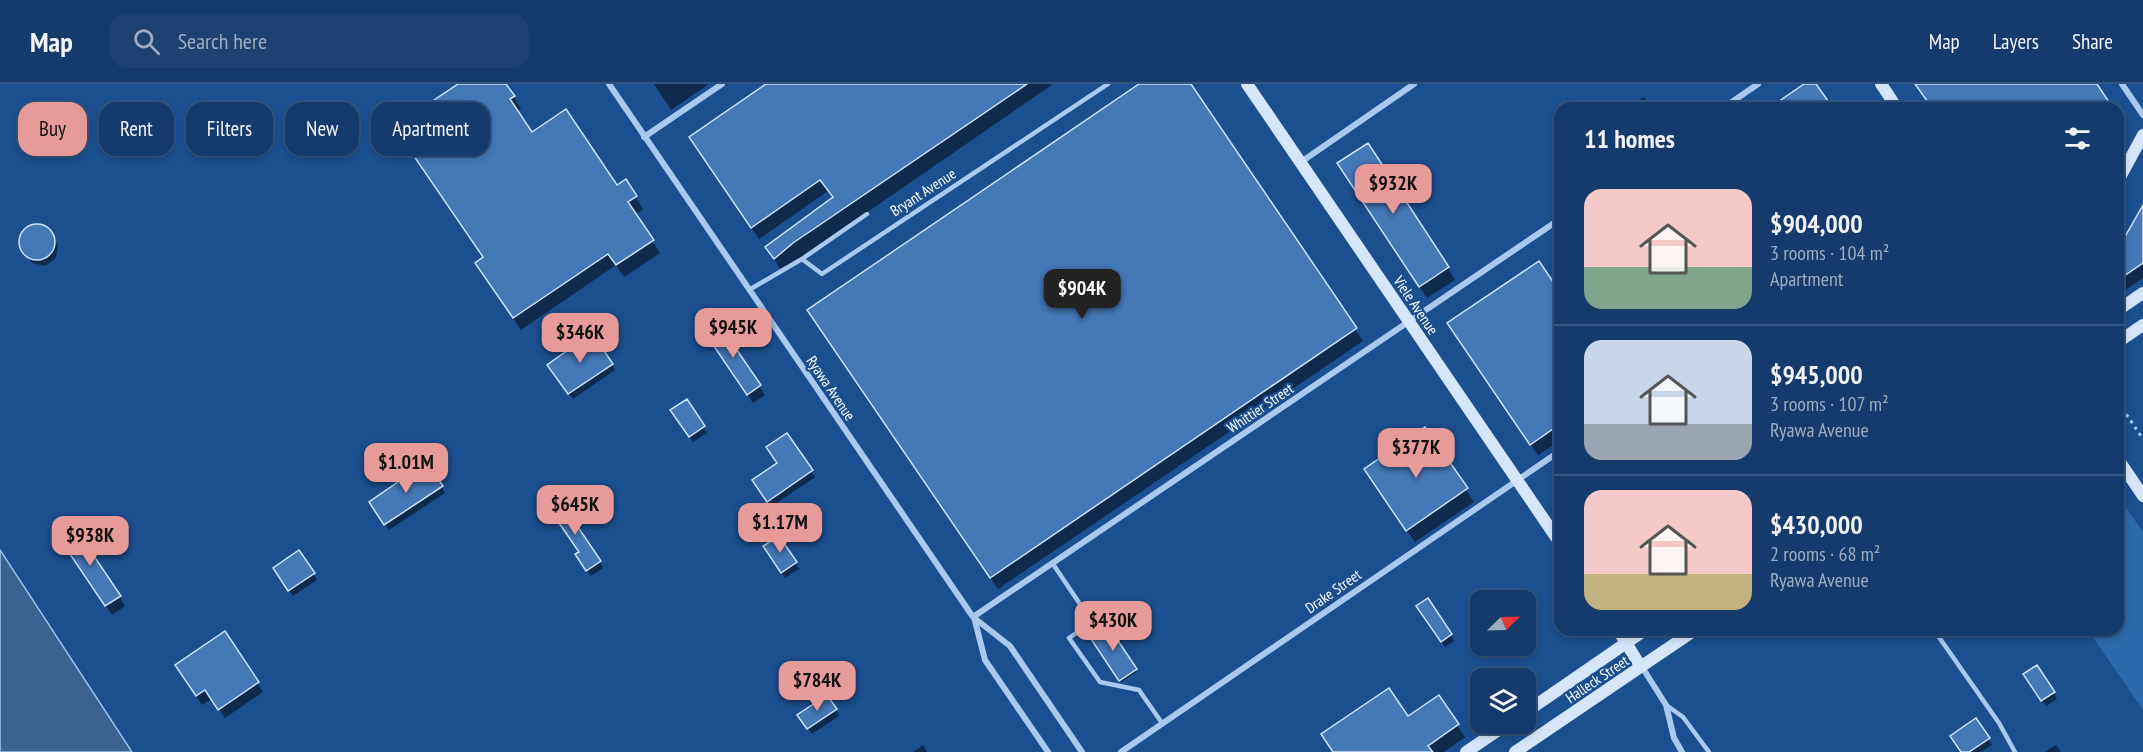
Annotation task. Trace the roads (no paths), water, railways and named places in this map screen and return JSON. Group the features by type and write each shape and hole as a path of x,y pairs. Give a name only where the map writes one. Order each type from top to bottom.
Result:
{"main road":[{"name":"Viele Avenue","path":"1247,84 1554,534"},
{"path":"1881,84 1893,102"},
{"path":"2124,169 2143,135"},
{"path":"2124,306 2143,292"},
{"path":"2124,338 2143,325"},
{"path":"2124,468 2143,496"},
{"path":"1622,636 1641,667"},
{"name":"Halleck Street","path":"1536,705 1636,636"},
{"name":"Halleck Street","path":"1515,752 1686,636"},
{"path":"1466,752 1493,734"}],"street":[{"name":"Ryawa Avenue","path":"609,84 973,617 1010,646 1082,752"},
{"path":"644,137 722,84"},
{"path":"1300,163 1414,84"},
{"path":"1732,102 1758,84"},
{"path":"2122,84 2143,115"},
{"name":"Whittier Street","path":"973,617 1554,223"},
{"name":"Drake Street","path":"1121,752 1554,455"},
{"name":"Ryawa Avenue","path":"973,617 985,660 1048,752"},
{"path":"1641,667 1666,705 1674,738 1682,752"}],"lane":[{"name":"Bryant Avenue","path":"802,259 822,274 1108,84"},
{"path":"749,290 802,259 867,214"},
{"path":"1053,564 1092,622 1069,638 1100,682 1139,690 1162,723"},
{"path":"1938,636 1999,723 2015,752"},
{"path":"1666,705 1683,717 1709,752"}]}
